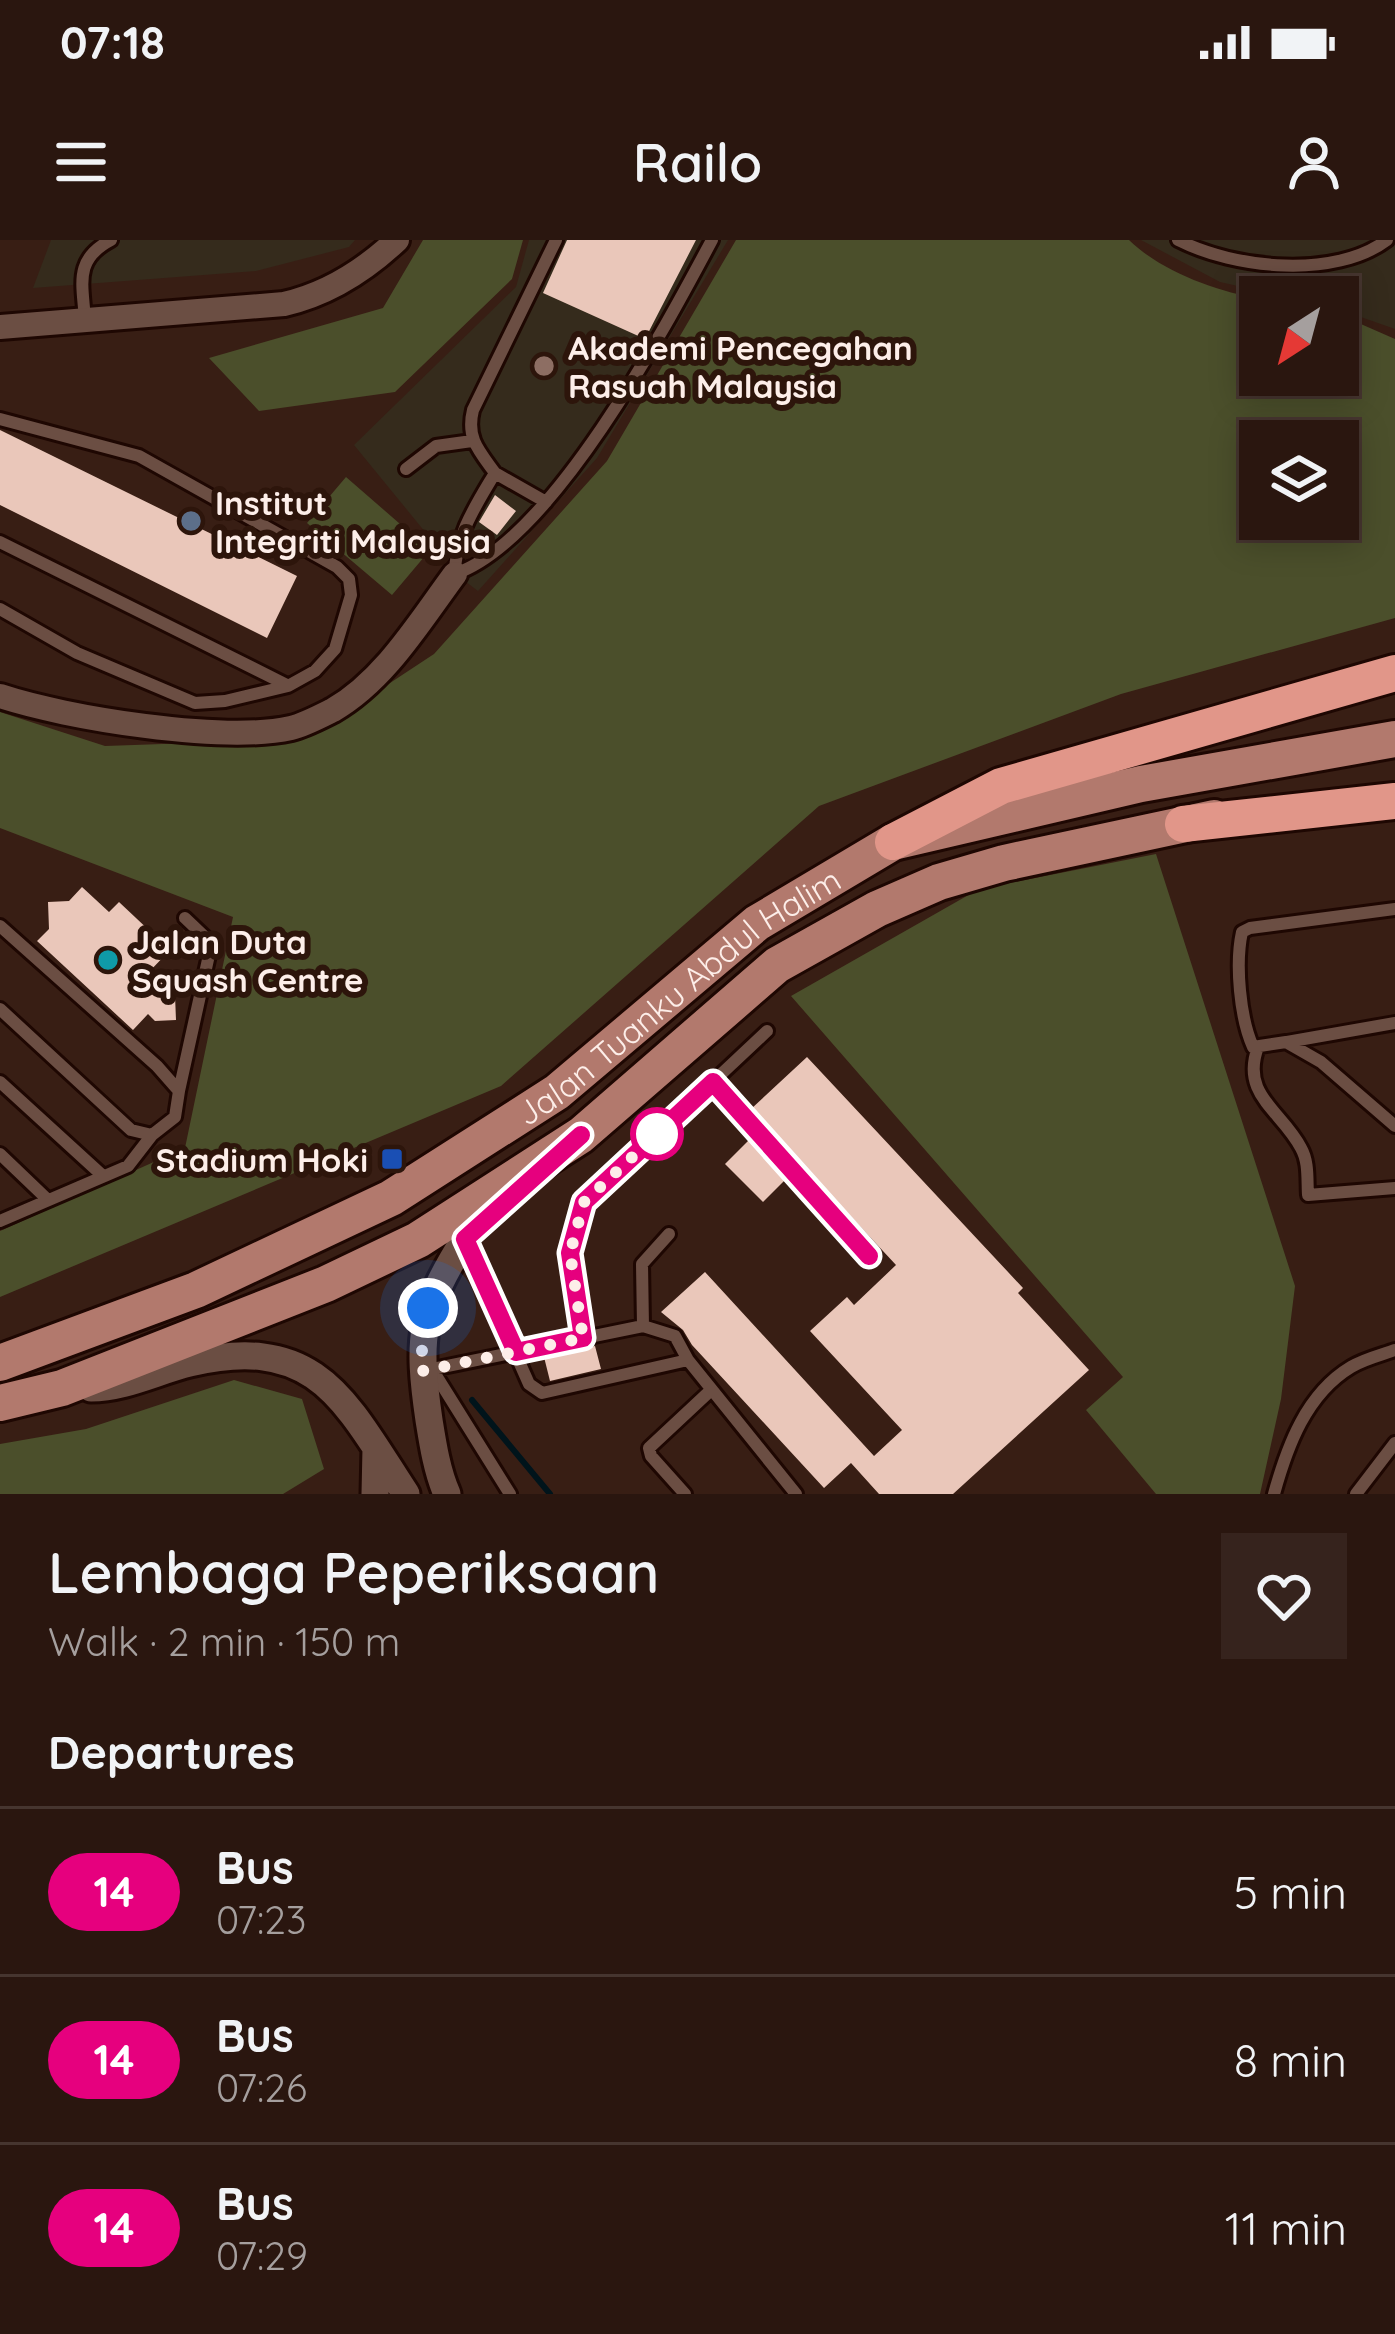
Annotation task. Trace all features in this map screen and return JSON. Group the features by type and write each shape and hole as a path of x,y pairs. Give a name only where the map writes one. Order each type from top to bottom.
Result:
{"highway":[{"path":"893,842 1001,786 1395,673"},
{"path":"1184,824 1395,801"}],"main road":[{"name":"Jalan Tuanku Abdul Halim","path":"0,1363 196,1290 391,1198 557,1092 758,923 893,842 1141,784 1395,739"},
{"name":"Jalan Tuanku Abdul Halim","path":"0,1403 62,1388 326,1284 418,1240 581,1135 777,965 877,909 939,882 1004,863 1395,784"},
{"path":"465,1239 581,1135"}],"street":[{"path":"0,327 284,304 312,297 375,261 397,240"},
{"path":"0,696 33,707 143,725 244,732 292,728 336,708 389,662 455,574"},
{"path":"447,1494 434,1450 422,1342 437,1283 465,1239"},
{"path":"62,1388 108,1388 190,1363 230,1357 280,1358 322,1380 339,1396 406,1494"},
{"path":"375,1494 376,1448"}],"lane":[{"path":"85,323 82,269 96,248 111,240"},
{"path":"546,502 495,472 472,441 469,426 556,240"},
{"path":"495,472 465,526 455,553 455,574 476,566 546,502 646,364 712,240"},
{"path":"1178,240 1208,254 1326,265 1366,256 1387,240"},
{"path":"0,418 139,456 337,567 349,579 350,595 335,649 315,671 288,686 195,703 77,653 0,609"},
{"path":"406,469 436,446 472,441"},
{"path":"0,542 288,686"},
{"path":"1395,927 1392,910 1242,932 1246,1023 1252,1047 1395,1023"},
{"path":"0,1221 128,1166 152,1135 175,1117 209,955 206,938 185,919"},
{"path":"0,926 179,1091"},
{"path":"0,1009 131,1130 152,1135"},
{"path":"583,1338 570,1253 584,1202 767,1031"},
{"path":"1286,1042 1322,1063 1395,1126"},
{"path":"1258,1047 1251,1065 1261,1098 1300,1146 1308,1196 1395,1188"},
{"path":"0,1082 103,1176"},
{"path":"713,1082 869,1256"},
{"path":"0,1154 47,1199"},
{"path":"643,1326 642,1264 669,1234"},
{"path":"465,1239 529,1384 542,1393 688,1360"},
{"path":"510,1494 427,1370 643,1326 675,1336 710,1390 796,1494"},
{"path":"1274,1494 1292,1438 1315,1400 1350,1367 1395,1350"},
{"path":"686,1494 651,1456 650,1448 710,1390"},
{"path":"1357,1494 1395,1443"}],"shaded area":[{"path":"51,240 355,240 349,247 256,271 33,288"},
{"name":"Akademi Pencegahan Rasuah Malaysia","path":"529,240 728,240 597,458 478,591 437,560 439,549 354,445 516,287"},
{"path":"1141,240 1395,240 1395,329 1359,316 1359,276 1239,276 1239,286 1220,282"}],"green space":[{"path":"423,240 523,240 512,279 395,392 259,411 209,358 383,308"},
{"path":"736,240 1129,240 1157,262 1239,294 1239,396 1359,396 1359,323 1395,339 1395,618 1121,694 819,806 501,1086 0,1297 0,1231 185,1148 233,917 0,828 0,712 105,746 305,739 434,654 607,461"},
{"path":"346,477 430,550 392,595 307,523"},
{"path":"1156,854 1295,1286 1281,1399 1260,1494 1156,1494 1086,1410 1123,1377 791,996 979,889"},
{"path":"234,1380 302,1399 324,1469 283,1494 0,1494 0,1444 86,1429"}],"building":[{"path":"567,240 696,240 645,339 543,293"},
{"path":"0,430 297,576 267,638 0,505"},
{"path":"495,495 516,511 497,535 479,522"},
{"name":"Jalan Duta Squash Centre","path":"82,887 109,912 119,902 170,950 147,974 188,972 189,995 175,995 176,1020 155,1021 148,1014 133,1030 37,941 49,929 48,902 69,901"},
{"path":"807,1057 1023,1288 1018,1293 1089,1370 953,1494 879,1494 851,1463 824,1488 683,1330 661,1312 705,1272 874,1456 902,1430 810,1331 847,1297 854,1305 896,1265 751,1109"},
{"path":"750,1139 786,1179 763,1202 725,1164"},
{"path":"595,1346 601,1369 550,1381 544,1357"}],"waterway":[{"path":"472,1400 550,1494"}],"bus line":[{"name":"14","path":"581,1135 465,1239 516,1352 583,1338 570,1253 584,1202 713,1082 869,1256"}],"place":[{"name":"Akademi Pencegahan Rasuah Malaysia","path":"544,366"},
{"name":"Institut Integriti Malaysia","path":"191,521"},
{"name":"Jalan Duta Squash Centre","path":"108,960"},
{"name":"Stadium Hoki","path":"392,1159"}],"route":[{"path":"428,1308 422,1371 583,1338 570,1253 584,1202 657,1134"}]}
